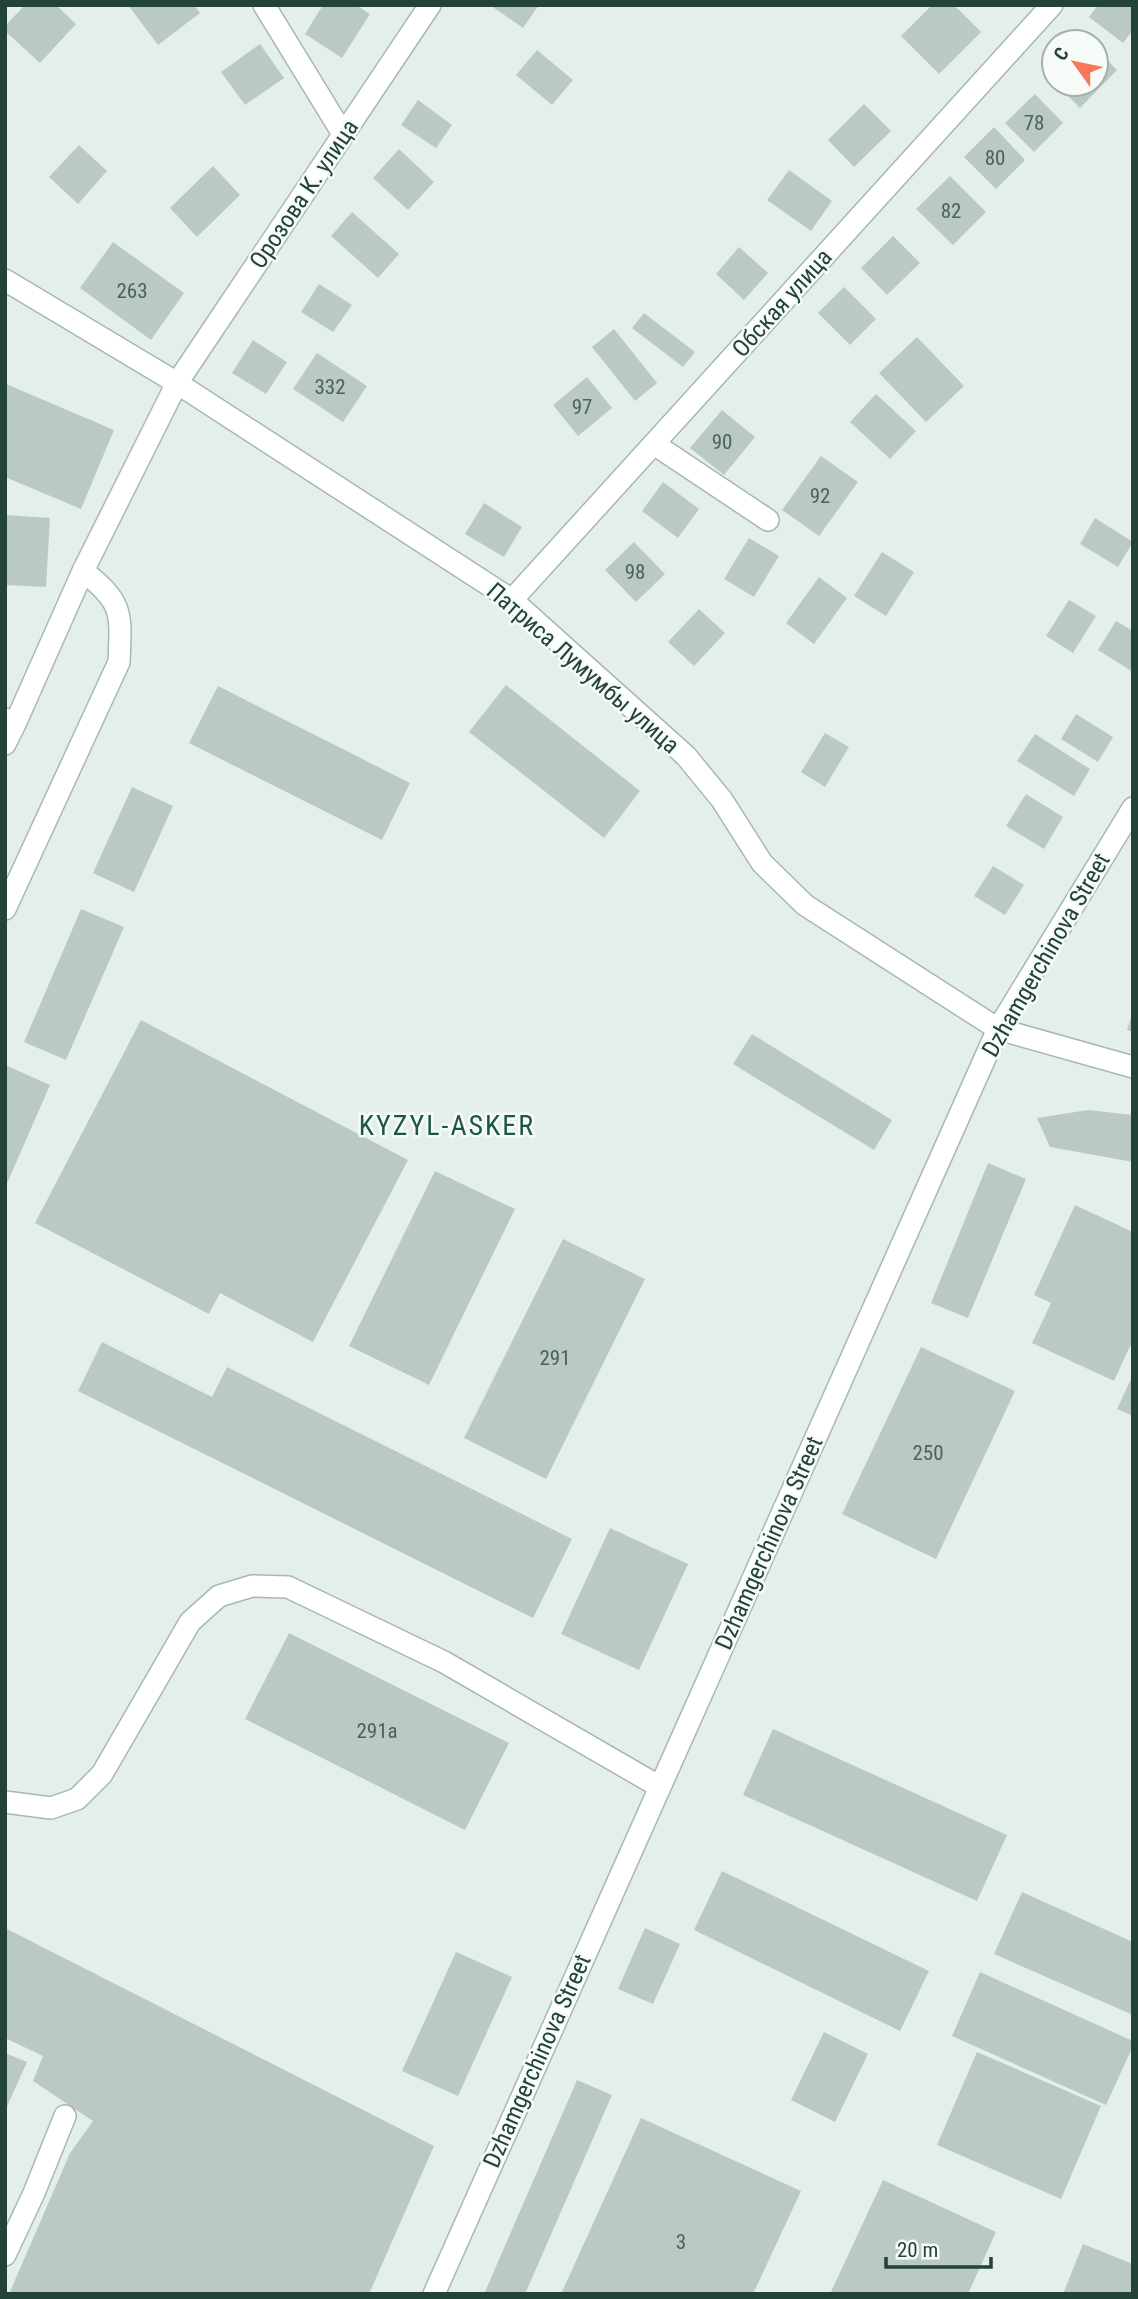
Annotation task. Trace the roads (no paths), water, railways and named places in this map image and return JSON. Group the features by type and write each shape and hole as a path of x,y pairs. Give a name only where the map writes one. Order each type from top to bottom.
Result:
{"street":[{"path":"264,5 343,134"},
{"name":"Орозова К. улица","path":"5,744 10,721 177,383 430,5"},
{"name":"Обская улица","path":"512,600 1052,5"},
{"name":"Патриса Лумумбы улица","path":"5,280 177,383 512,600 685,755 722,800 762,863 805,905 998,1029 1133,1067"},
{"path":"654,444 768,520"},
{"path":"5,909 119,662 117,603 101,585 83,571"},
{"name":"Dzhamgerchinova Street","path":"434,2294 998,1029 1133,808"},
{"path":"5,1802 51,1808 78,1799 103,1774 190,1622 219,1596 252,1586 288,1587 444,1662 660,1787"},
{"path":"5,2255 65,2116"}],"district":[{"name":"KYZYL-ASKER","path":"447,1125"}]}
